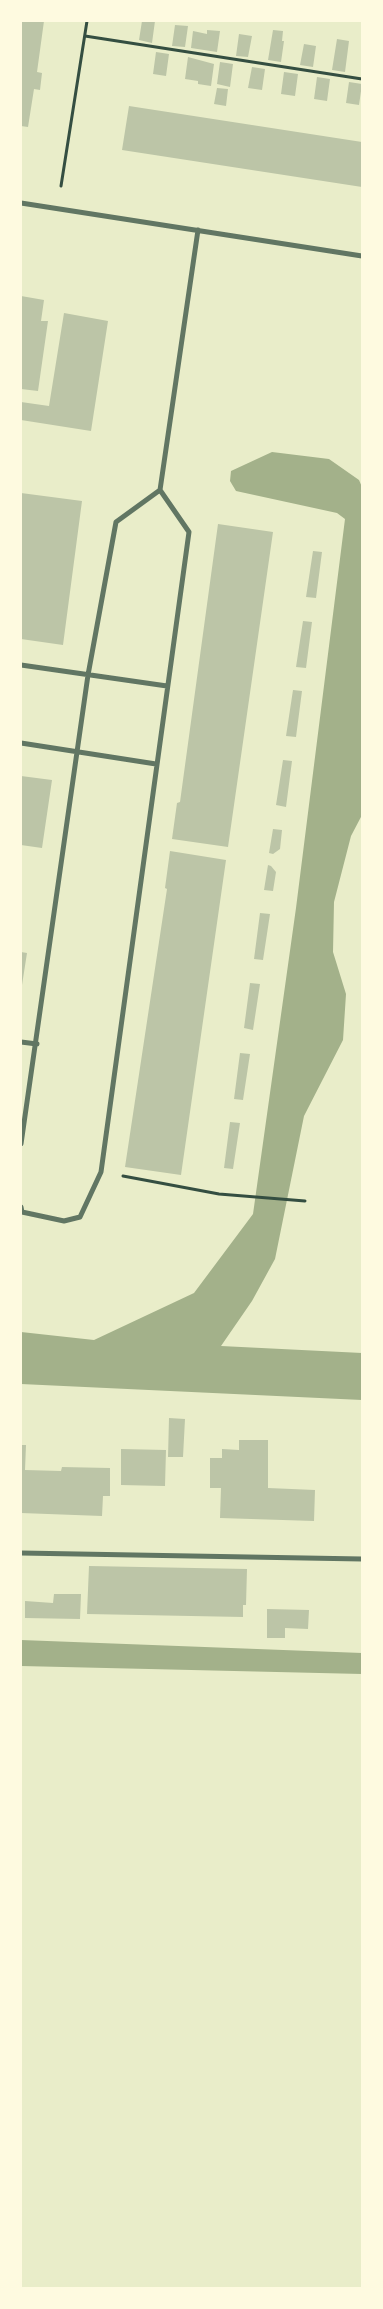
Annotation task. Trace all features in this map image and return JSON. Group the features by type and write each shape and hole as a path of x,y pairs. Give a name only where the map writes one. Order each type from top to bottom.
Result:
{"street":[{"path":"21,204 362,256"},
{"path":"21,1207 22,1212 64,1221 80,1217 101,1172 189,532 160,490 198,230"},
{"path":"21,1144 37,1044 88,675 116,522 160,490"},
{"path":"21,665 167,686"},
{"path":"21,743 156,764"},
{"path":"21,1042 37,1044"},
{"path":"21,1553 362,1559"}],"path":[{"path":"58,209 87,21"},
{"path":"85,36 362,79"},
{"path":"101,1172 219,1194 305,1201"}],"shaded area":[{"path":"272,452 329,459 359,480 362,487 362,815 351,836 334,902 333,952 346,994 343,1040 304,1116 275,1259 252,1301 221,1346 362,1353 362,1400 21,1384 21,1332 94,1340 194,1293 253,1214 296,908 345,519 337,513 236,491 230,481 231,471"},
{"path":"21,1640 362,1653 362,1674 21,1666"}],"building":[{"path":"21,21 44,21 37,72 42,73 40,90 34,89 28,127 21,126"},
{"path":"142,21 155,21 152,43 139,40"},
{"path":"175,25 188,26 185,47 172,46"},
{"path":"207,30 220,31 217,52 191,48 193,31 207,34"},
{"path":"273,30 283,31 282,41 284,41 281,62 268,60"},
{"path":"239,34 252,36 248,57 236,56"},
{"path":"337,39 349,41 345,72 332,70"},
{"path":"304,44 316,46 313,67 300,65"},
{"path":"156,52 169,54 166,76 153,74"},
{"path":"188,57 214,64 211,86 185,79"},
{"path":"220,62 233,64 230,87 217,84"},
{"path":"252,67 265,69 262,90 248,88"},
{"path":"284,72 298,74 295,96 281,94"},
{"path":"317,77 330,79 327,101 314,99"},
{"path":"349,82 362,84 359,105 346,103"},
{"path":"217,88 228,89 226,106 214,104"},
{"path":"129,106 362,142 362,187 122,150"},
{"path":"21,296 44,300 41,321 48,321 38,391 21,389"},
{"path":"64,313 108,321 91,431 21,420 21,402 49,406"},
{"path":"21,493 82,501 63,645 21,639"},
{"path":"218,524 273,532 228,847 172,839 177,803 180,802"},
{"path":"313,551 322,552 316,598 306,597"},
{"path":"303,621 312,622 306,668 296,667"},
{"path":"293,690 302,691 296,737 286,736"},
{"path":"283,760 292,761 286,807 276,805"},
{"path":"21,776 52,780 42,848 21,845"},
{"path":"273,829 282,830 280,849 273,854 269,853"},
{"path":"170,851 226,860 181,1175 125,1167 167,889 165,888"},
{"path":"268,865 276,872 273,891 264,890"},
{"path":"260,913 270,914 263,960 254,959"},
{"path":"21,952 27,953 22,985 21,985"},
{"path":"250,983 260,984 253,1030 244,1028"},
{"path":"240,1053 250,1054 243,1100 234,1099"},
{"path":"230,1122 240,1123 233,1169 224,1168"},
{"path":"169,1418 185,1419 183,1457 168,1457"},
{"path":"239,1440 268,1440 268,1488 315,1490 314,1521 220,1518 221,1488 210,1488 210,1458 222,1458 222,1449 239,1450"},
{"path":"21,1445 26,1445 25,1470 61,1471 62,1467 110,1468 110,1496 103,1496 102,1516 21,1513"},
{"path":"121,1449 166,1450 165,1486 121,1485"},
{"path":"89,1566 247,1569 246,1605 243,1605 243,1617 87,1614"},
{"path":"54,1594 81,1594 80,1619 25,1618 25,1601 53,1603"},
{"path":"267,1609 309,1610 308,1629 285,1628 285,1638 267,1638"}]}
